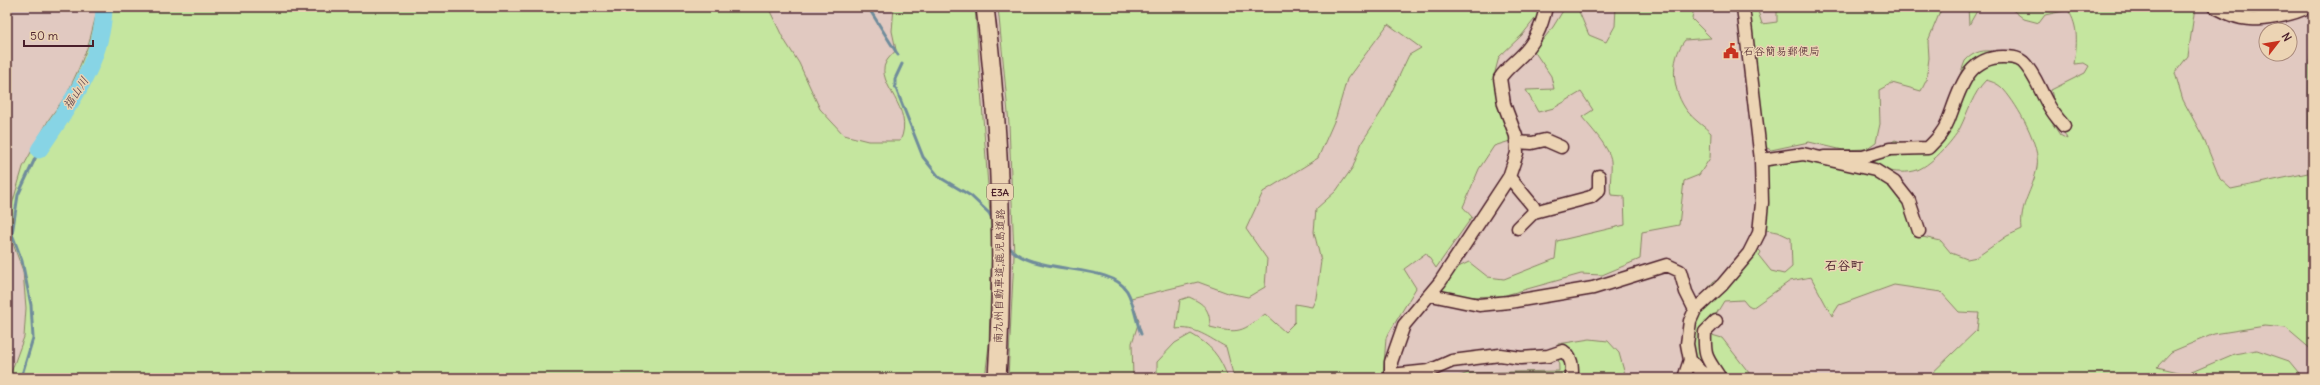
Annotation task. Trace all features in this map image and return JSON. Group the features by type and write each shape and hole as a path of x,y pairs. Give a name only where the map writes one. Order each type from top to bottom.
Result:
{"highway":[{"name":"南九州自動車道;鹿児島道路","path":"985,7 995,104 1000,190 1000,289 996,378"}],"street":[{"path":"1546,7 1543,25 1529,47 1507,67 1500,78 1504,104 1516,142 1517,153 1509,176 1431,295 1404,325 1391,362 1396,376 1429,371 1452,361 1500,355 1522,358 1548,356 1563,351 1569,356 1572,364 1572,378"},
{"path":"1684,378 1690,360 1687,344 1688,331 1695,310 1738,267 1749,253 1759,233 1762,203 1761,160 1743,7"},
{"path":"2215,7 2242,19 2269,18 2298,13 2308,7"},
{"path":"1761,160 1803,154 1824,157 1863,157 1890,149 1928,148 1938,139 1948,123 1960,86 1969,71 1984,61 2000,57 2017,58 2022,62 2033,74 2048,104 2064,126"},
{"path":"1516,142 1532,143 1545,140 1561,147"},
{"path":"1824,157 1851,166 1875,170 1894,182 1909,201 1919,231"},
{"path":"1509,176 1533,206 1534,212"},
{"path":"1518,228 1534,212 1591,197 1599,190 1599,176"},
{"path":"1431,295 1479,305 1509,302 1593,288 1667,265 1680,271 1686,292 1695,310"},
{"path":"1716,321 1705,332 1704,349 1706,359 1720,378"},
{"path":"1690,360 1700,371 1711,378"}],"green space":[{"path":"98,7 768,7 783,38 799,63 820,109 844,135 868,141 900,141 904,129 903,118 885,79 884,70 887,60 896,50 892,31 894,7 975,7 992,241 989,345 985,378 9,378 24,337 26,308 23,271 8,230 8,218 23,167 49,119 67,94 79,68 89,43"},
{"path":"998,7 1542,7 1542,10 1522,35 1499,57 1495,72 1509,105 1516,132 1510,141 1494,146 1479,169 1463,207 1472,217 1436,268 1426,253 1404,269 1416,288 1386,338 1383,378 1234,378 1226,347 1196,331 1189,329 1176,329 1180,300 1189,297 1199,302 1206,308 1209,316 1210,327 1234,331 1251,325 1265,314 1285,332 1295,322 1295,304 1312,307 1316,298 1321,261 1314,232 1316,209 1336,191 1353,167 1362,142 1385,106 1409,55 1421,48 1388,24 1347,79 1336,117 1318,158 1263,192 1246,229 1267,259 1265,287 1248,297 1228,293 1198,282 1131,298 1139,321 1132,343 1133,378 1008,378 1014,256 1009,124"},
{"path":"1577,7 1589,35 1606,42 1615,26 1616,7 1694,7 1692,19 1711,38 1685,40 1676,57 1674,76 1683,104 1690,115 1711,133 1710,158 1699,175 1684,181 1679,225 1642,232 1640,259 1602,275 1581,274 1502,296 1460,297 1441,290 1452,270 1469,262 1488,277 1504,279 1555,259 1557,241 1625,225 1624,196 1611,195 1610,156 1599,138 1582,117 1593,110 1581,92 1554,108 1538,112 1526,90 1554,89 1551,76 1534,51 1553,27 1564,9"},
{"path":"1777,7 1942,7 1928,41 1929,58 1926,81 1921,91 1892,83 1879,90 1880,124 1876,142 1866,149 1843,150 1809,142 1771,150 1765,147 1747,8 1757,8 1762,24 1777,22"},
{"path":"1968,7 2195,7 2188,56 2175,73 2183,100 2203,137 2220,179 2231,189 2308,173 2309,63 2313,32 2313,351 2286,328 2265,326 2214,334 2171,352 2157,367 2187,374 2234,354 2257,350 2289,361 2303,378 1927,378 1977,330 1979,313 1959,312 1941,292 1894,285 1839,305 1832,316 1811,277 1790,281 1752,308 1743,300 1724,301 1707,329 1712,335 1722,338 1753,378 1719,375 1706,367 1692,354 1693,306 1714,281 1725,282 1755,246 1761,252 1759,256 1771,271 1784,274 1792,267 1791,238 1778,232 1760,229 1765,162 1805,158 1876,172 1900,190 1918,236 1941,241 1951,253 1967,259 1977,257 2007,236 2022,229 2024,205 2037,167 2036,148 2016,106 2002,88 1993,82 1986,80 1981,85 1957,133 1933,160 1920,169 1906,172 1887,171 1840,158 1878,151 1895,140 1919,148 1938,134 1965,61 1972,55 1987,51 2003,54 2027,65 2039,90 2040,104 2060,135 2067,139 2057,116 2051,90 2085,73 2089,66 2084,63 2074,64 2076,29 2072,16 2068,10 2045,15 2039,23 2024,19 2010,8 1978,9 1969,25"},
{"path":"1191,334 1204,342 1214,352 1222,363 1228,378 1157,378 1157,362 1175,343"},
{"path":"1590,339 1608,341 1619,353 1626,378 1455,378 1468,373 1559,371 1558,344"}],"waterway":[{"name":"福山川","path":"39,150 62,117 91,65 98,46 104,7"},
{"path":"868,7 898,55"},
{"path":"902,64 895,79 895,86 923,157 939,177 971,196 989,213 993,220"},
{"path":"21,378 33,338 31,305 22,261 12,234 18,195 39,150"},
{"path":"1007,244 1017,254 1032,261 1104,276 1118,282 1127,291 1141,334"}],"place":[{"name":"石谷簡易郵便局","path":"1731,51"}],"district":[{"name":"石谷町","path":"1844,265"}]}
